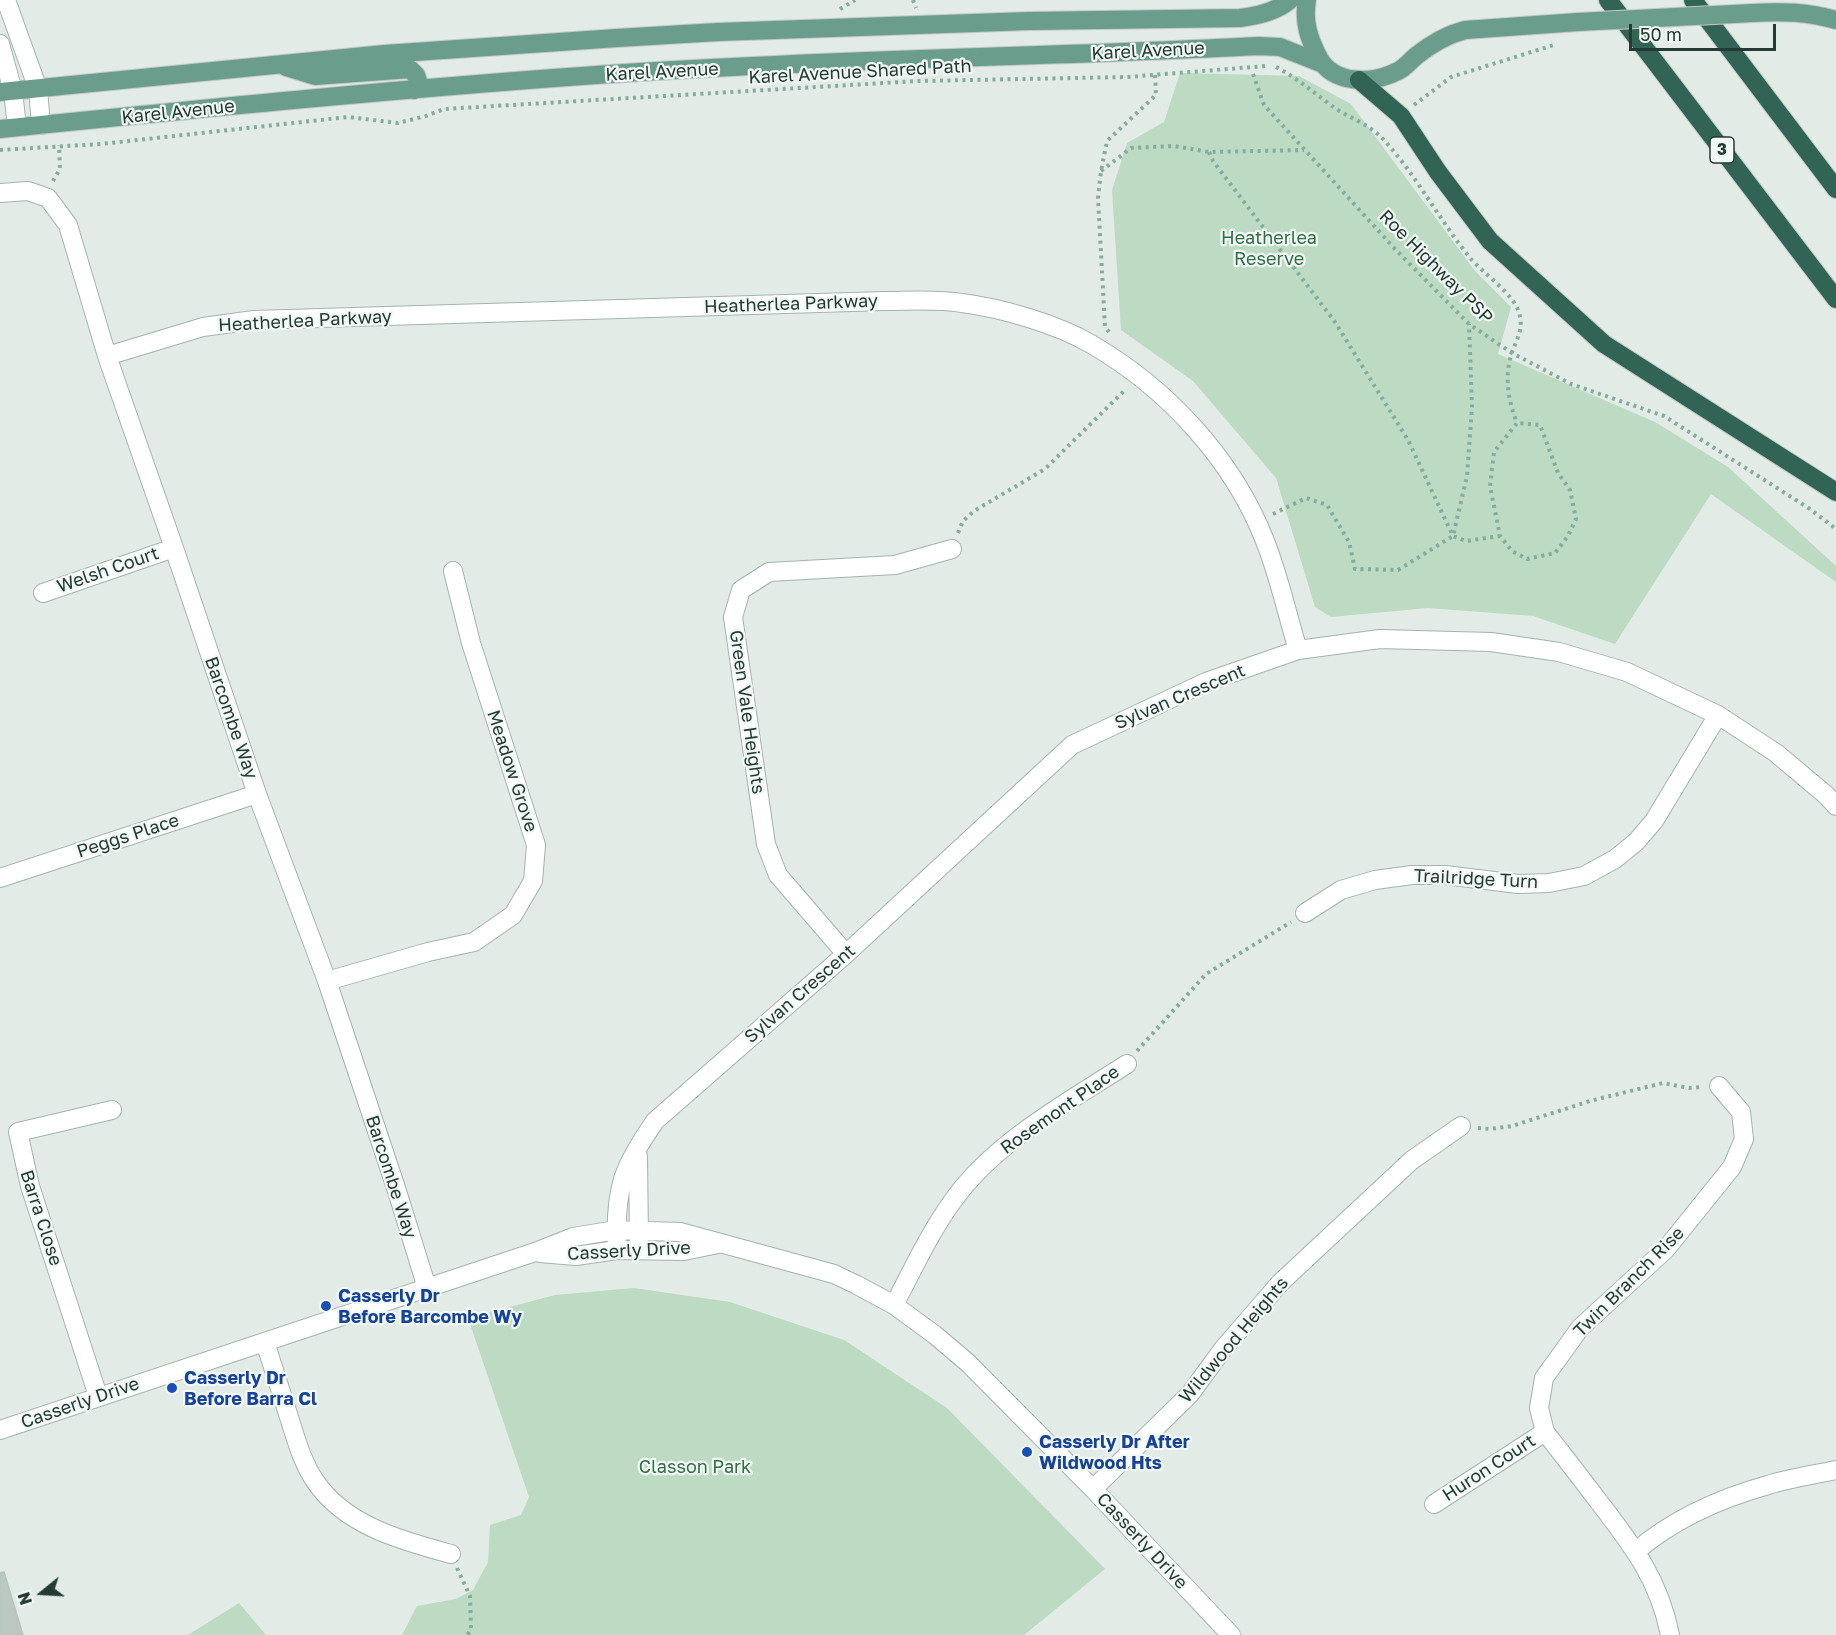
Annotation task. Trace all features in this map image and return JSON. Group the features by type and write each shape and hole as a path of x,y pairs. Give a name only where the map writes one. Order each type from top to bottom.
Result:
{"highway":[{"name":"3","path":"1608,0 1836,299"},
{"path":"1693,0 1836,189"},
{"path":"1359,80 1401,116 1438,172 1490,241 1604,344 1836,492"}],"main road":[{"name":"Karel Avenue","path":"7,92 385,54 718,32 1030,21 1240,18 1258,16 1290,0"},
{"path":"1307,0 1306,25 1310,40 1323,64"},
{"name":"Karel Avenue","path":"8,128 414,90 626,73 917,58 1110,54 1259,46 1280,47 1323,64 1341,77 1359,80 1389,76 1402,69 1430,45 1447,35 1464,30 1786,11 1812,13 1836,20"},
{"path":"278,64 315,76 410,69 418,81 414,90"}],"street":[{"path":"6,0 38,89 41,125"},
{"path":"0,44 7,92 8,128"},
{"path":"0,193 28,191 48,198"},
{"name":"Barcombe Way","path":"48,198 68,225 107,356 256,794 327,981 427,1288"},
{"name":"Heatherlea Parkway","path":"107,356 203,327 254,320 873,301 961,302 1028,318 1090,343 1139,376 1202,435 1238,484 1265,541 1298,650"},
{"name":"Welsh Court","path":"43,593 174,548"},
{"name":"Green Vale Heights","path":"846,954 778,875 766,844 733,617 741,590 769,572 896,565 952,549"},
{"name":"Meadow Grove","path":"327,981 428,952 474,942 513,915 533,881 536,845 471,643 453,571"},
{"name":"Sylvan Crescent","path":"617,1250 616,1230 623,1180 638,1148 655,1121 846,954 1072,745 1206,682 1298,650 1380,639 1491,642 1559,652 1627,672 1718,715 1776,753 1836,806"},
{"name":"Trailridge Turn","path":"1305,913 1341,890 1375,880 1412,875 1445,875 1518,884 1550,883 1584,876 1615,859 1636,842 1654,820 1718,715"},
{"name":"Peggs Place","path":"0,878 256,794"},
{"name":"Rosemont Place","path":"894,1305 936,1226 969,1181 1012,1141 1127,1064"},
{"name":"Twin Branch Rise","path":"1670,1635 1666,1615 1654,1583 1636,1551 1545,1432 1539,1408 1544,1378 1580,1328 1666,1249 1732,1167 1744,1139 1741,1112 1719,1086"},
{"name":"Barra Close","path":"98,1396 30,1186 18,1132 112,1110"},
{"name":"Wildwood Heights","path":"1093,1489 1190,1394 1223,1349 1280,1283 1412,1160 1461,1126"},
{"path":"638,1148 638,1250"},
{"name":"Casserly Drive","path":"0,1430 536,1252 573,1237 616,1230 680,1232 834,1274 894,1305 968,1363 1093,1489 1231,1635"},
{"name":"Casserly Drive","path":"536,1252 576,1256 617,1250 684,1251 723,1243"},
{"path":"265,1342 302,1458 316,1482 333,1501 374,1529 417,1545 451,1554"},
{"name":"Huron Court","path":"1434,1504 1545,1432"},
{"path":"1636,1551 1659,1532 1718,1502 1768,1484 1836,1470"}],"path":[{"path":"1517,423 1509,399 1508,377 1512,353 1521,331 1519,312 1511,300 1471,259 1381,136 1420,98 1451,77 1559,43"},
{"name":"Karel Avenue Shared Path","path":"0,150 101,144 348,117 398,123 444,109 918,81 1127,76 1273,66 1297,79 1333,106 1381,136"},
{"path":"1110,334 1105,327 1098,198 1101,171 1107,141 1155,95 1155,74"},
{"name":"Roe Highway PSP","path":"1253,74 1263,105 1395,249 1469,324 1512,353 1571,384 1664,416 1810,509 1836,529"},
{"path":"48,198 51,184 60,169 58,145"},
{"path":"1101,171 1131,148 1174,146 1209,152 1305,150"},
{"path":"1209,152 1213,161 1335,322 1408,440 1453,536 1466,541 1500,536"},
{"path":"1256,522 1306,498 1327,505 1349,542 1355,569 1398,570 1453,536 1467,476 1472,407 1469,324"},
{"path":"952,549 963,521 987,503 1045,470 1139,376"},
{"path":"1517,423 1540,425 1558,472 1570,490 1575,519 1568,536 1555,553 1527,559 1512,551 1500,536 1490,486 1494,452 1517,423"},
{"path":"1127,1064 1206,974 1305,913"},
{"path":"1461,1126 1490,1129 1512,1126 1590,1101 1664,1083 1689,1088 1719,1086"},
{"path":"451,1554 470,1596 471,1630 467,1635"}],"green space":[{"name":"Heatherlea Reserve","path":"1180,73 1299,76 1351,104 1475,271 1511,307 1498,354 1655,422 1728,467 1836,566 1836,582 1711,494 1615,644 1533,616 1428,608 1331,617 1315,607 1276,478 1193,381 1121,330 1112,190 1127,143 1164,122"},
{"name":"Classon Park","path":"634,1288 730,1302 844,1340 947,1408 1105,1569 1024,1635 402,1635 417,1606 456,1599 473,1590 488,1562 490,1525 521,1515 529,1497 468,1318 555,1295"},
{"path":"239,1603 266,1635 188,1635"}],"building":[{"path":"4,1572 23,1635 0,1635 0,1573"}],"place":[{"name":"Casserly Dr Before Barcombe Wy","path":"326,1306"},
{"name":"Casserly Dr Before Barra Cl","path":"172,1388"},
{"name":"Casserly Dr After Wildwood Hts","path":"1027,1452"}]}
